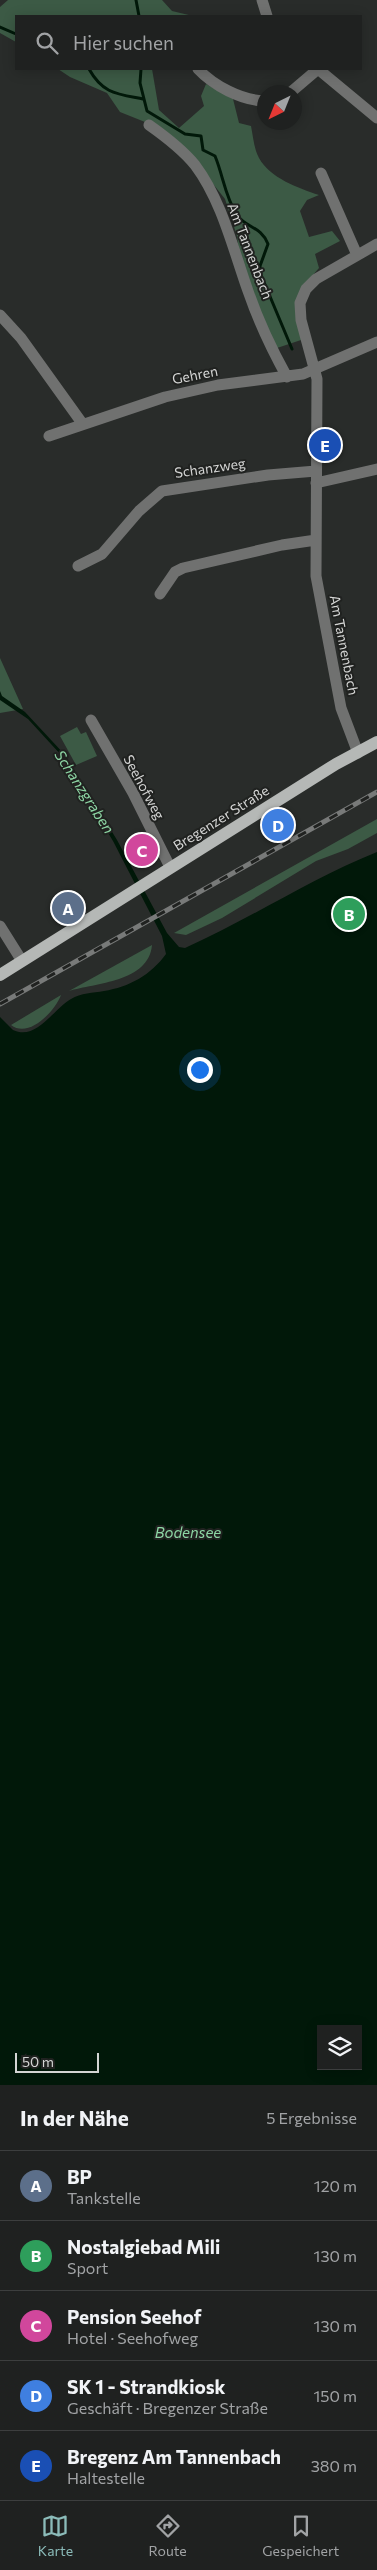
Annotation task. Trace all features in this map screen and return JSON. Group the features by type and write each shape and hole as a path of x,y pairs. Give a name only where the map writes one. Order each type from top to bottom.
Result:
{"main road":[{"name":"Bregenzer Straße","path":"0,975 170,867 327,770 377,742"}],"street":[{"path":"262,0 267,15"},
{"path":"199,70 209,80 243,98 257,101"},
{"path":"300,85 317,70"},
{"path":"319,70 377,118"},
{"name":"Am Tannenbach","path":"149,125 185,154 196,166 208,187 232,242 248,291 276,357 287,377"},
{"path":"321,173 357,255"},
{"name":"Am Tannenbach","path":"358,753 344,720 329,654 316,576 318,388 315,369 301,320 300,303 302,296 316,279 377,244"},
{"path":"0,315 20,338 82,423"},
{"name":"Gehren","path":"49,436 82,423 174,395 218,385 287,377 315,369 377,342"},
{"path":"316,483 377,469"},
{"name":"Schanzweg","path":"78,566 102,554 139,511 162,491 268,475 316,471"},
{"path":"160,594 176,572 183,568 282,545 316,540"},
{"name":"Seehofweg","path":"91,720 133,793 170,867"},
{"path":"0,926 22,962"}],"shaded area":[{"path":"8,0 162,0 172,11 189,15 15,15 15,41 0,33 0,7"},
{"path":"60,70 152,70 159,110 179,128 204,106 201,96 206,84 233,99 239,123 251,126 256,151 259,158 270,171 285,181 319,195 307,200 300,211 309,237 332,231 340,241 315,254 319,268 306,285 301,302 304,339 277,348 243,284 237,236 225,199 194,160 155,126 120,112 107,93 70,77"},
{"path":"0,658 23,709 0,713"},
{"path":"77,727 81,734 86,732 97,756 76,765 60,736"},
{"path":"377,819 377,833 348,849 316,861 222,918 186,935 174,933"},
{"path":"152,945 149,957 141,967 131,974 106,983 69,991"},
{"path":"61,995 47,1015 33,1026 18,1028 11,1025"}],"water":[{"name":"Bodensee","path":"0,691 2,696 25,712 65,755 117,840 167,933 179,947 185,948 209,937 328,874 377,852 377,2085 0,2085 0,1017 13,1030 30,1031 37,1028 64,1004 75,997 113,989 139,979 154,968 166,954 162,936 113,841 62,756 28,719 0,700"}],"waterway":[{"path":"136,0 139,15"},
{"path":"0,27 15,34"},
{"path":"90,70 100,84 112,92 143,99"},
{"path":"141,70 140,83 147,111 185,134 201,136 203,150 215,156 230,201 237,215 265,238 268,244 260,266 261,275 292,349"}],"railway":[{"path":"0,1004 377,792"}],"place":[{"name":"Bregenz Am Tannenbach","path":"325,445"},
{"name":"SK 1 - Strandkiosk","path":"278,825"},
{"name":"Pension Seehof","path":"142,850"},
{"name":"BP","path":"68,908"},
{"name":"Nostalgiebad Mili","path":"349,914"}],"water label":[{"name":"Schanzgraben","path":"84,792"}]}
